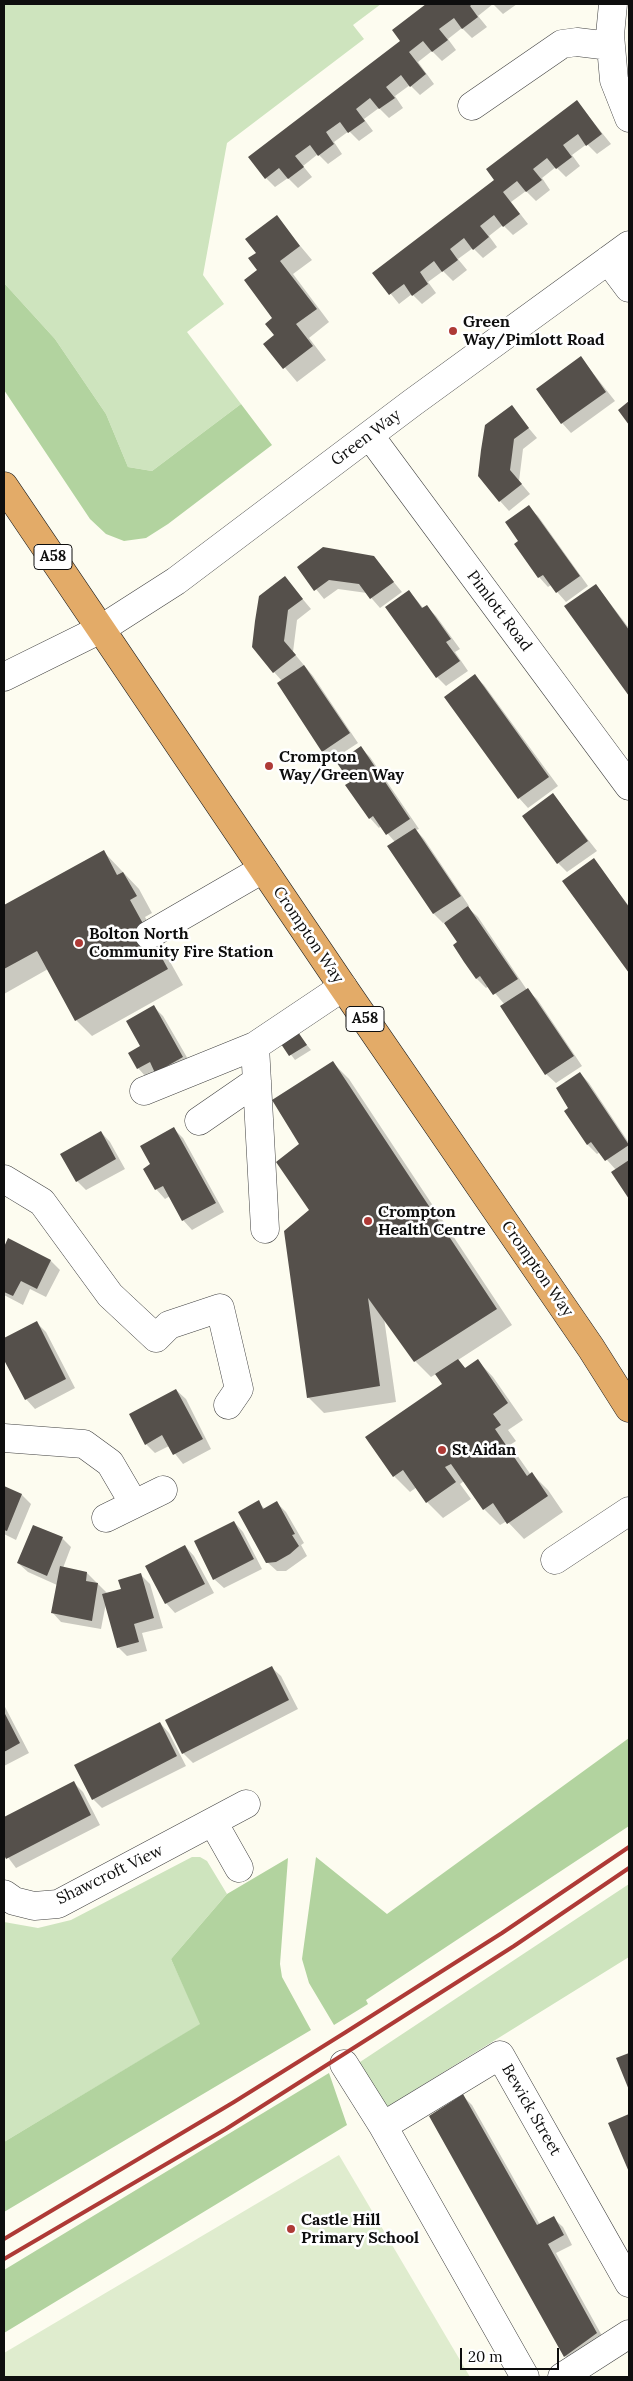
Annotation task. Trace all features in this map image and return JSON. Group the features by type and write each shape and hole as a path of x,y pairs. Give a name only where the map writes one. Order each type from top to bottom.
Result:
{"highway":[{"name":"Crompton Way","path":"4,486 342,987 591,1348 629,1408"}],"street":[{"path":"613,4 610,46 614,80 629,118"},
{"path":"472,106 562,44 577,42 610,46"},
{"path":"619,252 629,288"},
{"name":"Green Way","path":"4,677 101,629 176,581 619,252"},
{"name":"Pimlott Road","path":"370,436 629,786"},
{"path":"149,934 263,869"},
{"path":"144,1091 255,1046 342,987"},
{"path":"255,1046 266,1229"},
{"path":"199,1121 257,1082"},
{"path":"4,1179 42,1202 110,1295 156,1338 169,1325 220,1308 239,1389 228,1405"},
{"path":"4,1438 84,1444 110,1463 134,1504"},
{"path":"106,1518 163,1490"},
{"path":"555,1560 629,1512"},
{"name":"Shawcroft View","path":"4,1894 14,1902 34,1906 58,1904 246,1804"},
{"path":"213,1822 239,1868"},
{"name":"Bewick Street","path":"383,2126 500,2056 629,2283"},
{"path":"344,2064 383,2126 525,2377"},
{"path":"562,2377 629,2334"}],"green space":[{"path":"4,4 381,4 353,25 364,39 227,143 203,275 224,304 187,332 241,404 152,471 128,467 106,414 55,339 4,283"},
{"path":"4,283 55,339 106,414 128,467 152,471 241,404 272,445 168,524 146,538 124,541 106,534 90,519 4,390"},
{"path":"629,1738 629,1826 366,2000 368,2004 334,2025 309,1983 302,1959 316,1857 387,1914"},
{"path":"192,1857 200,1857 207,1861 227,1894 171,1959 201,2024 4,2142 4,1922 38,1928 71,1920"},
{"path":"288,1858 280,1964 282,1977 311,2030 4,2212 4,2142 200,2024 171,1959 227,1894"},
{"path":"629,1884 629,1957 384,2109 357,2064"},
{"path":"329,2073 347,2125 4,2333 4,2270"},
{"name":"Castle Hill Primary School","path":"339,2155 470,2377 4,2377 4,2353"}],"building":[{"path":"426,4 472,4 470,6 478,17 462,29 454,18 439,29 448,40 432,52 423,41 409,52 426,74 410,87 401,75 386,87 395,98 379,109 370,98 356,109 365,121 348,133 340,122 326,132 334,144 318,156 310,145 295,156 304,167 288,179 279,168 265,179 248,157 400,41 392,30"},
{"path":"577,100 602,134 586,146 578,134 563,145 572,157 556,169 547,158 533,169 542,180 526,192 517,181 503,192 520,214 503,227 494,215 480,226 489,237 473,250 464,238 450,249 458,260 442,272 434,261 420,272 428,284 412,296 404,284 389,295 372,273 494,180 486,169"},
{"path":"277,215 300,246 280,261 317,309 296,324 313,346 283,369 263,344 274,335 265,324 272,318 244,280 257,270 248,258 256,253 245,239"},
{"path":"581,356 606,392 561,424 536,389"},
{"path":"629,401 629,425 618,410"},
{"path":"512,405 529,428 514,439 510,470 522,484 499,502 478,476 481,450 485,425"},
{"path":"529,505 580,576 556,593 543,575 538,578 514,544 518,541 505,522"},
{"path":"323,547 374,556 394,582 370,599 359,584 329,580 314,591 297,567"},
{"path":"285,576 303,599 288,610 284,641 296,655 273,673 252,647 255,621 259,596"},
{"path":"596,584 629,630 629,696 564,606"},
{"path":"409,590 422,608 427,605 451,639 446,642 460,661 436,678 385,607"},
{"path":"304,665 350,733 322,752 277,683"},
{"path":"475,674 549,777 518,799 444,697"},
{"path":"361,746 410,819 386,835 373,816 369,819 345,785 350,782 337,763"},
{"path":"553,793 588,841 557,864 522,816"},
{"path":"415,828 461,896 433,914 387,846"},
{"name":"Bolton North Community Fire Station","path":"104,850 117,875 123,872 137,896 130,900 168,969 75,1021 37,951 4,969 4,905"},
{"path":"594,858 629,907 629,973 562,881"},
{"path":"468,906 518,979 493,995 480,976 476,979 464,962 453,945 457,942 444,923"},
{"path":"528,988 574,1056 545,1075 500,1006"},
{"path":"154,1005 183,1057 155,1073 150,1062 137,1069 128,1053 140,1046 126,1021"},
{"path":"298,1032 307,1045 289,1056 281,1044"},
{"name":"Crompton Health Centre","path":"333,1061 497,1309 414,1362 368,1298 380,1386 307,1398 284,1231 309,1210 276,1162 299,1144 272,1100"},
{"path":"580,1072 629,1145 605,1161 591,1142 587,1145 564,1111 568,1108 556,1088"},
{"path":"174,1127 216,1203 182,1221 163,1186 155,1190 143,1169 150,1164 140,1146"},
{"path":"101,1131 116,1159 76,1182 60,1154"},
{"path":"629,1160 629,1199 611,1172"},
{"path":"8,1238 51,1260 37,1289 21,1281 13,1296 4,1292 4,1247"},
{"path":"37,1321 66,1379 25,1400 4,1360 4,1338"},
{"name":"St Aidan","path":"458,1359 465,1368 478,1359 508,1403 493,1414 501,1425 495,1429 527,1476 532,1472 548,1496 507,1524 493,1503 483,1510 451,1464 445,1467 456,1482 426,1503 403,1470 393,1477 365,1437 442,1384 435,1374"},
{"path":"176,1389 203,1439 173,1455 162,1435 145,1445 129,1414"},
{"path":"4,1486 22,1494 7,1531 4,1530"},
{"path":"259,1500 263,1509 277,1501 295,1534 292,1535 299,1546 276,1562 266,1563 238,1512"},
{"path":"234,1521 254,1559 213,1580 194,1541"},
{"path":"33,1525 63,1537 47,1576 17,1563"},
{"path":"185,1545 205,1584 165,1604 145,1566"},
{"path":"60,1566 87,1572 86,1581 98,1583 92,1621 51,1613"},
{"path":"141,1573 154,1618 134,1624 139,1642 117,1648 102,1594 121,1589 118,1580"},
{"path":"272,1666 289,1700 182,1754 165,1720"},
{"path":"4,1712 20,1743 4,1752"},
{"path":"160,1722 177,1756 92,1800 74,1765"},
{"path":"74,1781 91,1815 6,1859 4,1855 4,1817"},
{"path":"629,2053 629,2090 616,2058"},
{"path":"463,2094 537,2225 554,2216 564,2235 548,2244 597,2333 564,2357 429,2116"},
{"path":"629,2114 629,2172 608,2123"}],"railway":[{"path":"4,2239 234,2102 346,2032 502,1933 629,1847"},
{"path":"4,2259 226,2129 514,1946 629,1868"}],"place":[{"name":"Green Way/Pimlott Road","path":"453,331"},
{"name":"Crompton Way/Green Way","path":"269,766"},
{"name":"Bolton North Community Fire Station","path":"79,943"},
{"name":"Crompton Health Centre","path":"368,1221"},
{"name":"St Aidan","path":"442,1450"},
{"name":"Castle Hill Primary School","path":"291,2229"}]}
